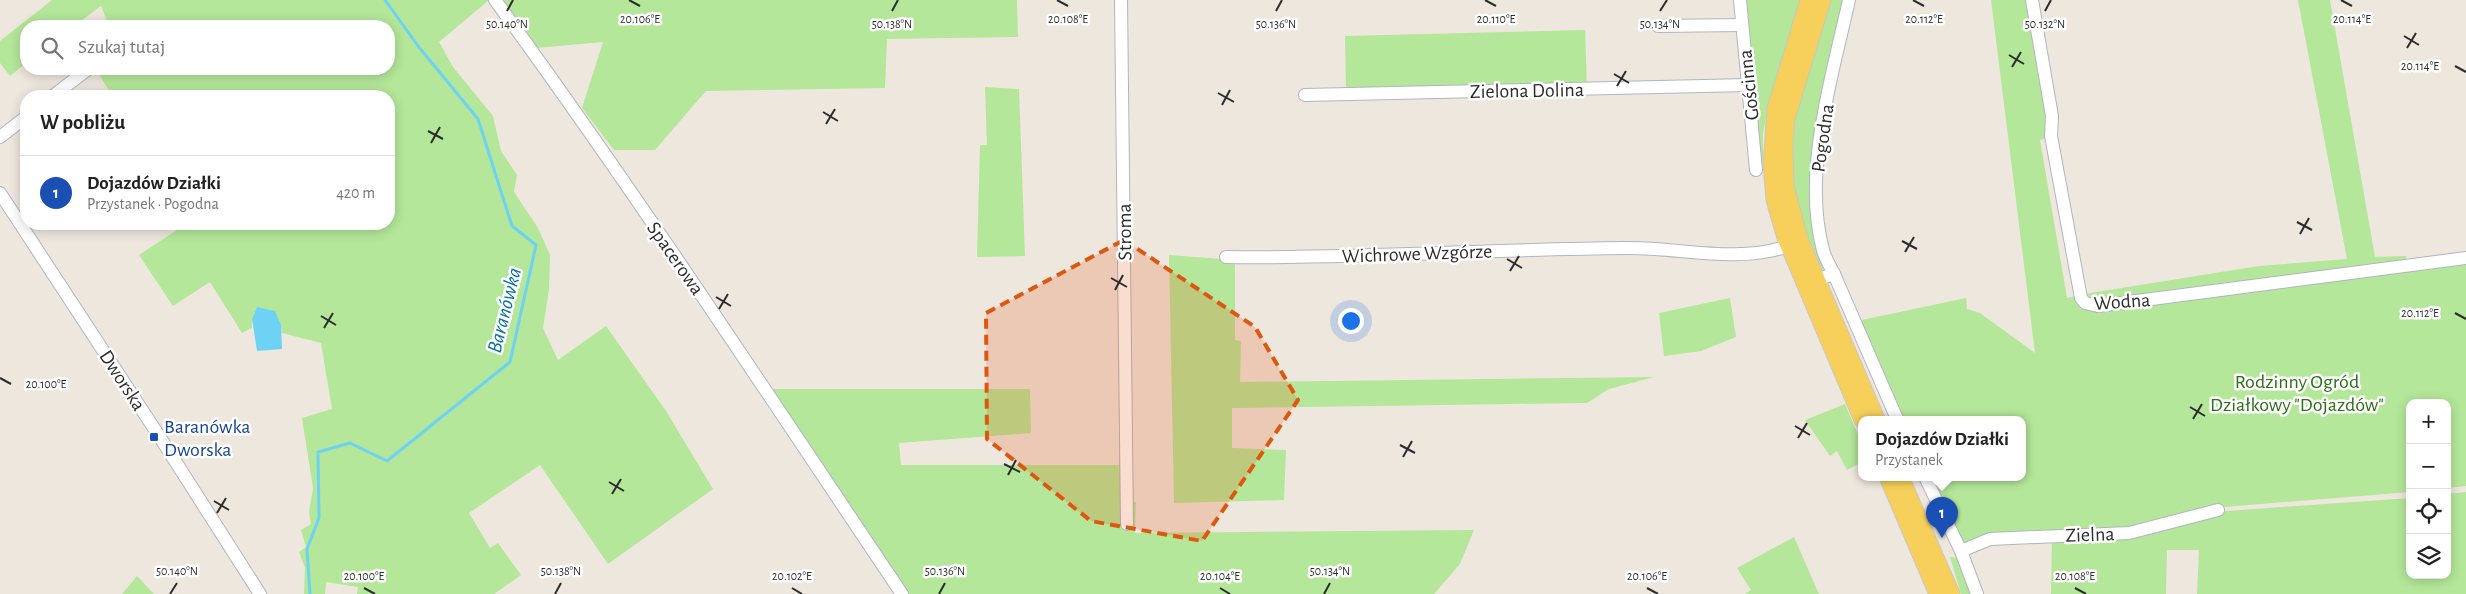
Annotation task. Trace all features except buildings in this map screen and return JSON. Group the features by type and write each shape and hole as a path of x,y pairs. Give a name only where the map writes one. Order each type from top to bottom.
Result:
{"main road":[{"path":"1808,0 1783,79 1771,140 1770,163 1774,200 1788,246 1868,416"},
{"path":"1823,0 1793,92 1787,119 1785,144 1786,186 1800,239 1868,416"},
{"path":"1889,481 1937,594"},
{"path":"1903,481 1952,594"}],"street":[{"name":"Spacerowa","path":"495,0 554,79 902,594"},
{"name":"Stroma","path":"1121,0 1127,524"},
{"name":"Gościnna","path":"1740,0 1756,170"},
{"name":"Pogodna","path":"1849,0 1816,159 1816,207 1823,251 1896,416"},
{"name":"Wodna","path":"2032,0 2052,116 2051,136 2081,298 2084,303 2089,305 2108,305 2466,258"},
{"path":"1658,26 1742,25"},
{"path":"61,90 80,75"},
{"name":"Zielona Dolina","path":"1305,94 1748,85"},
{"path":"0,137 20,122"},
{"name":"Dworska","path":"0,193 20,223"},
{"name":"Dworska","path":"24,230 164,442 260,594"},
{"name":"Wichrowe Wzgórze","path":"1226,257 1633,248 1733,255 1774,250 1788,246"},
{"path":"1816,280 1834,274"},
{"path":"1928,481 1960,551 1977,594"},
{"name":"Zielna","path":"1960,551 1990,539 2129,533 2218,510"}],"highlighted area":[{"path":"1124,240 1255,327 1298,400 1202,541 1091,521 987,439 986,313"}],"green space":[{"path":"52,0 489,0 439,42 453,67 493,116 501,151 517,175 514,192 538,228 550,255 549,289 543,328 558,360 606,326 666,411 713,489 608,564 540,465 469,513 490,548 498,543 521,575 494,594 357,594 358,587 326,582 325,594 304,594 305,568 299,552 306,547 301,530 311,524 309,512 313,488 302,418 332,409 321,343 282,333 281,325 257,307 252,319 252,328 242,333 210,282 173,306 139,255 177,230 395,230 395,90 108,90 100,75 395,75 395,20 107,20 101,6 82,20 27,20"},
{"path":"499,0 1017,0 1018,37 887,39 885,88 706,91 655,150 614,150 582,108 603,42 536,48"},
{"path":"1746,0 1802,0 1769,102 1763,134 1763,171"},
{"path":"1830,0 1847,0 1814,158 1828,267 1818,272 1795,198 1791,163 1791,139 1800,92"},
{"name":"Rodzinny Ogród Działkowy \"Dojazdów\"","path":"1991,0 2030,0 2053,137 2040,140 2067,298 2079,295 2083,310 2180,299 2466,259 2466,486 2451,488 2451,399 2406,399 2406,492 2224,507 2129,529 1963,543 1931,481 2026,481 2026,416 1899,416 1857,321 1966,298 1967,309 1980,313 2035,353"},
{"path":"2298,0 2330,0 2375,257 2406,256 2407,263 2093,303 2084,294 2259,266 2347,259"},
{"path":"20,25 20,68 10,76 0,63 0,41"},
{"path":"1585,30 1587,89 1346,90 1345,36"},
{"path":"985,87 1019,89 1025,256 977,257 980,145 987,145"},
{"path":"1169,255 1235,260 1235,340 1241,341 1240,382 1654,377 1609,389 1587,403 1232,408 1232,448 1286,450 1284,500 1174,503"},
{"path":"1730,298 1736,337 1701,351 1664,356 1659,313"},
{"path":"769,389 1030,389 1031,433 899,443 901,465 1128,465 1128,502 1136,502 1135,533 1474,530 1460,564 1434,594 907,594"},
{"path":"1845,404 1858,435 1858,464 1847,470 1837,451 1830,456 1805,420"},
{"path":"2466,492 2466,594 2197,594 2199,550 2167,550 2166,594 2051,594 2052,538 2167,527 2226,511 2406,498 2406,579 2451,579 2451,494"},
{"path":"1794,537 1819,594 1745,594 1751,590 1737,568"},
{"path":"1950,557 1960,558 1974,594 1961,594"},
{"path":"137,576 154,594 122,594"}],"water":[{"path":"257,307 275,311 281,325 282,349 257,351 252,319"}],"waterway":[{"name":"Baranówka","path":"310,594 307,549 319,518 318,452 350,443 387,461 510,362 536,245 512,226 478,119 418,46 385,0"}],"place":[{"name":"Baranówka Dworska","path":"154,437"},
{"name":"Dojazdów Działki","path":"1942,538"}]}
